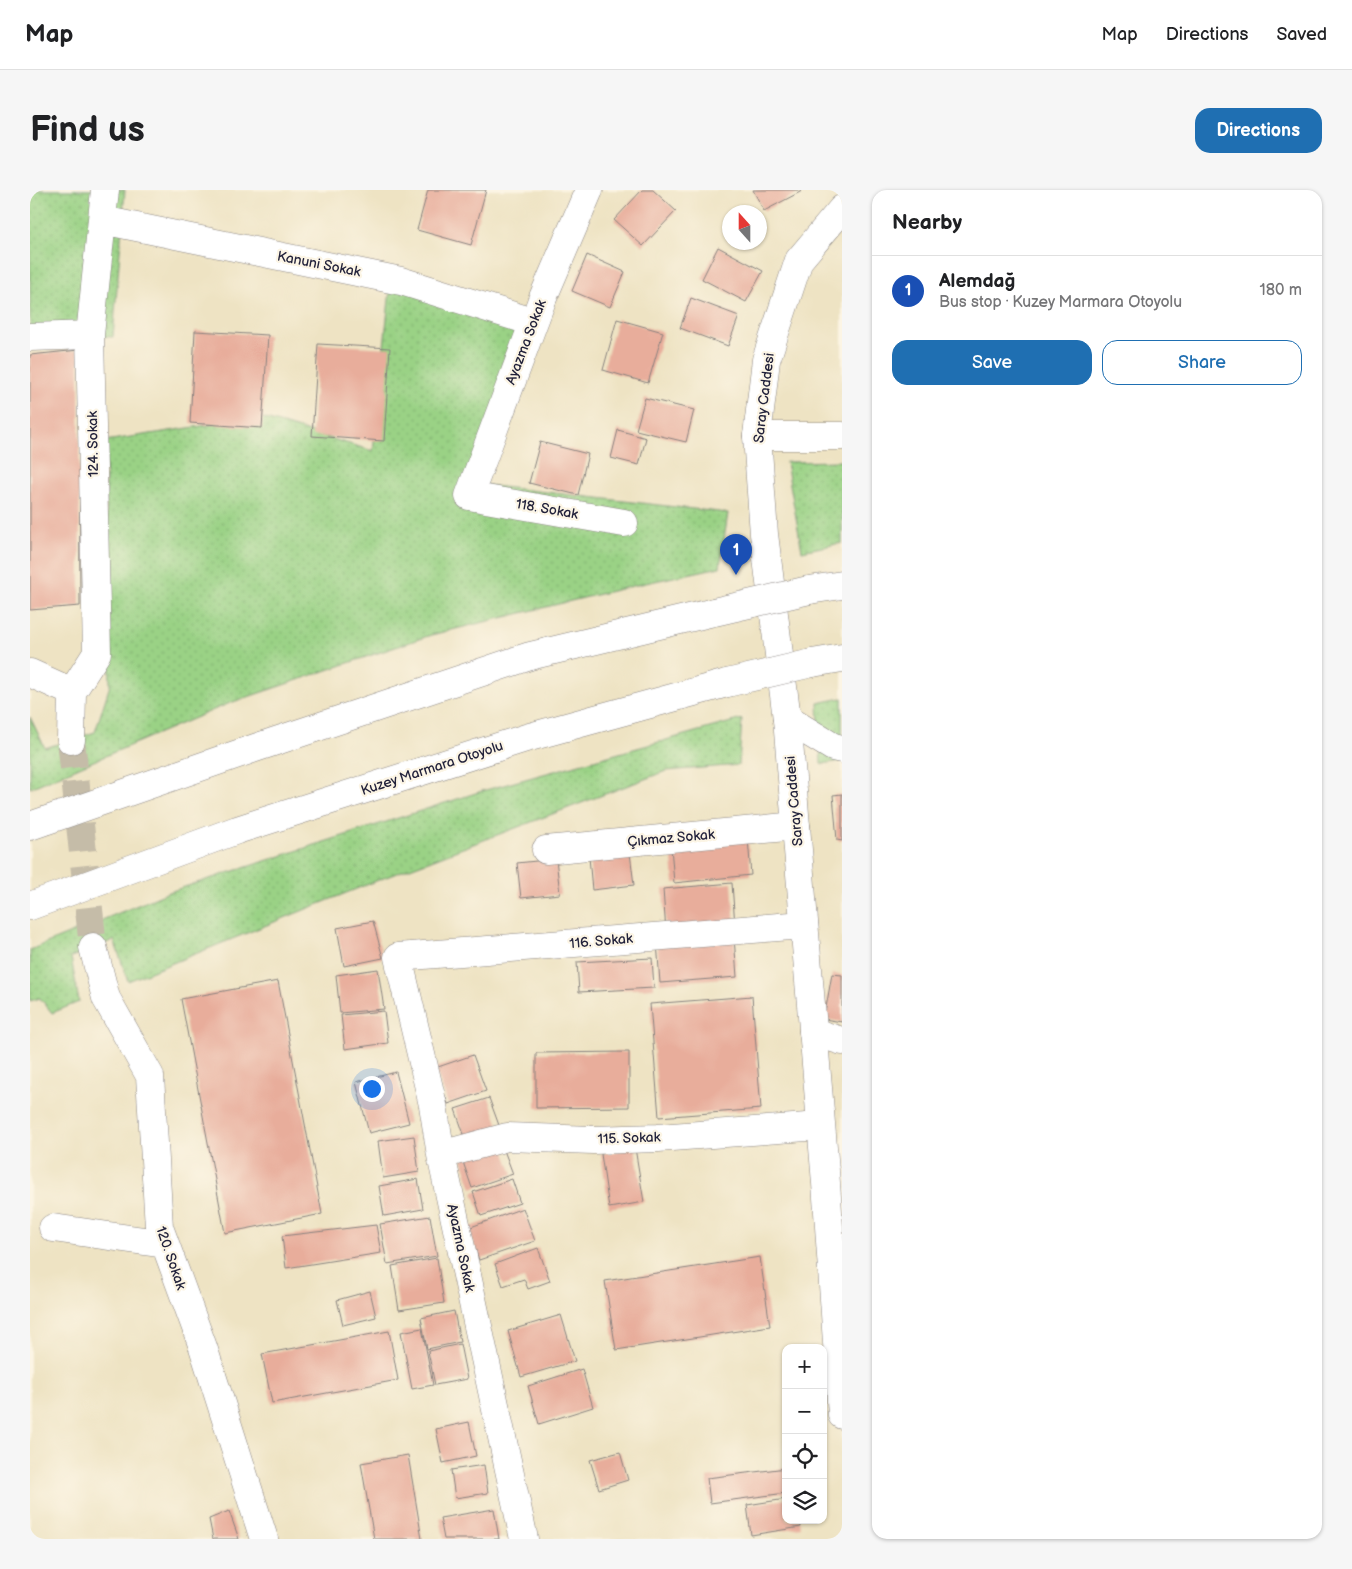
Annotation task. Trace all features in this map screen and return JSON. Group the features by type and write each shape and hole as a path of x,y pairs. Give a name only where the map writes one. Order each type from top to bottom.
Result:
{"main road":[{"name":"124. Sokak","path":"72,692 97,653 90,336 105,190"},
{"name":"Ayazma Sokak","path":"469,496 533,322 589,190"},
{"name":"Saray Caddesi","path":"842,209 798,260 766,360 757,436 764,534 787,719 842,1415"},
{"name":"Kanuni Sokak","path":"102,220 401,281 533,322"},
{"path":"30,337 90,336"},
{"path":"757,436 842,436"},
{"name":"118. Sokak","path":"469,496 624,523"},
{"path":"30,826 530,656 809,590 842,585"},
{"name":"Kuzey Marmara Otoyolu","path":"30,906 237,830 526,738 727,683 842,658"},
{"path":"30,673 72,692 71,740"},
{"path":"787,719 833,747 842,749"},
{"name":"Çıkmaz Sokak","path":"546,850 796,826"},
{"name":"116. Sokak","path":"398,957 804,925"},
{"name":"120. Sokak","path":"93,947 106,998 150,1076 159,1227 203,1348 264,1539"},
{"name":"Ayazma Sokak","path":"398,957 433,1105 440,1156 524,1539"},
{"path":"813,1032 842,1040"},
{"name":"115. Sokak","path":"440,1156 507,1137 593,1140 820,1126"},
{"path":"53,1228 166,1244"}],"green space":[{"path":"30,190 125,190 113,337 30,332"},
{"path":"391,280 527,320 485,485 728,513 720,567 641,584 431,635 230,703 30,788 30,717 45,748 95,732 110,685 105,441 259,417 373,451"},
{"path":"842,461 842,543 802,551 786,462"},
{"path":"842,698 842,761 821,764 818,703"},
{"path":"742,719 739,765 666,771 381,879 128,981 114,940 71,957 79,1002 52,1013 40,998 30,1001 30,950 169,892 482,791"}],"building":[{"path":"428,190 486,190 471,245 417,230"},
{"path":"642,190 653,190 676,211 643,246 614,220"},
{"path":"753,190 802,191 767,209 767,205 761,205"},
{"path":"718,247 763,271 746,302 702,279"},
{"path":"587,255 625,272 610,307 572,291"},
{"path":"691,298 739,316 728,346 680,328"},
{"path":"617,319 663,332 648,383 603,370"},
{"path":"195,331 268,335 262,428 190,423"},
{"path":"318,344 390,348 384,441 312,436"},
{"path":"79,350 80,606 30,610 30,355"},
{"path":"645,398 694,410 686,442 636,430"},
{"path":"618,430 646,438 639,465 611,458"},
{"path":"540,442 588,454 578,495 529,483"},
{"path":"842,794 842,841 837,840 833,795"},
{"path":"748,839 751,875 674,883 671,847"},
{"path":"630,853 634,885 592,890 589,857"},
{"path":"556,859 560,894 521,898 517,863"},
{"path":"732,883 735,926 666,932 663,889"},
{"path":"373,921 383,958 344,966 337,928"},
{"path":"734,937 737,977 660,983 657,942"},
{"path":"652,958 654,988 579,992 577,962"},
{"path":"378,969 384,1009 340,1013 336,975"},
{"path":"832,974 842,975 842,1022 824,1019"},
{"path":"278,981 322,1214 225,1233 181,999"},
{"path":"752,996 761,1109 659,1117 650,1004"},
{"path":"384,1011 388,1043 345,1049 341,1015"},
{"path":"629,1052 629,1107 536,1108 536,1053"},
{"path":"473,1055 486,1091 448,1104 435,1068"},
{"path":"396,1072 409,1123 369,1133 356,1082"},
{"path":"489,1098 500,1128 466,1140 455,1109"},
{"path":"414,1136 419,1172 383,1178 378,1141"},
{"path":"502,1145 513,1174 472,1188 462,1159"},
{"path":"635,1148 644,1202 609,1208 601,1154"},
{"path":"418,1179 423,1209 384,1216 379,1186"},
{"path":"512,1179 520,1203 481,1216 473,1192"},
{"path":"523,1208 535,1241 479,1260 468,1228"},
{"path":"430,1216 437,1256 387,1264 380,1224"},
{"path":"376,1225 381,1253 286,1268 282,1236"},
{"path":"538,1248 550,1281 528,1289 524,1279 503,1286 495,1264"},
{"path":"760,1257 770,1326 616,1350 605,1281"},
{"path":"437,1258 444,1303 399,1310 392,1266"},
{"path":"370,1291 376,1317 343,1325 337,1300"},
{"path":"454,1311 460,1342 427,1349 421,1318"},
{"path":"561,1315 575,1361 521,1377 508,1331"},
{"path":"422,1328 433,1385 412,1389 401,1332"},
{"path":"389,1331 398,1380 272,1403 262,1354"},
{"path":"460,1344 467,1379 435,1385 428,1351"},
{"path":"582,1369 593,1407 539,1424 528,1386"},
{"path":"469,1422 476,1456 443,1463 436,1429"},
{"path":"620,1452 628,1480 599,1489 590,1460"},
{"path":"408,1455 422,1539 374,1539 361,1463"},
{"path":"484,1465 488,1493 455,1498 451,1470"},
{"path":"782,1469 782,1494 710,1503 707,1478"},
{"path":"782,1500 782,1524 801,1524 801,1527 751,1535 747,1505"},
{"path":"494,1509 499,1539 444,1539 440,1518"},
{"path":"229,1511 239,1539 213,1539 209,1519"}],"tunnel":[{"path":"71,740 93,947"}],"place":[{"name":"Alemdağ","path":"736,575"}]}
